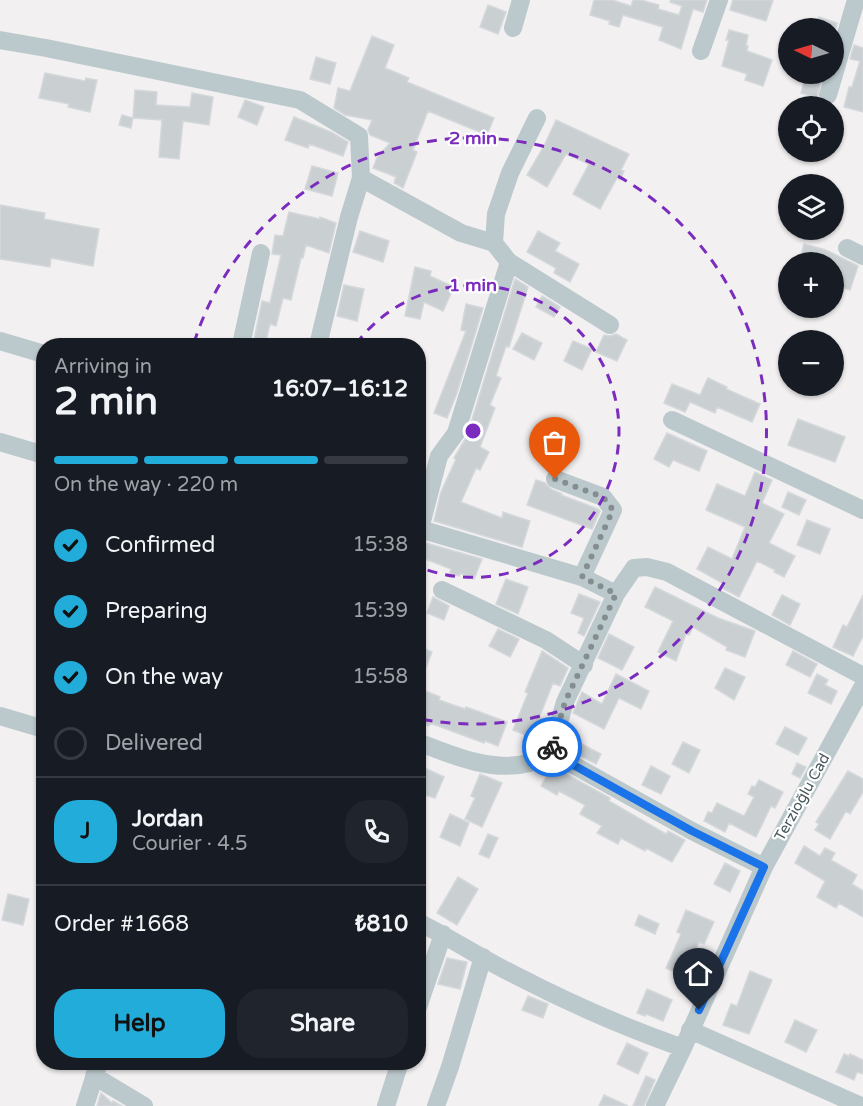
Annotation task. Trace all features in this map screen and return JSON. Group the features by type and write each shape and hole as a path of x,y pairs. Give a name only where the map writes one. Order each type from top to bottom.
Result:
{"street":[{"path":"513,28 521,0"},
{"path":"701,51 719,0"},
{"path":"828,94 856,0"},
{"path":"0,40 300,100 359,136 361,178 349,217 320,338"},
{"path":"494,243 499,203 510,173 537,118"},
{"path":"361,178 460,233 494,243 509,262 610,325"},
{"path":"243,338 261,253"},
{"path":"426,506 439,456 456,433 509,262"},
{"path":"0,341 36,352"},
{"path":"672,420 863,510"},
{"path":"0,442 36,453"},
{"path":"555,479 603,497 613,510 582,577"},
{"path":"426,531 582,577 616,594"},
{"path":"426,745 461,759 510,766 531,763 550,752 565,702 616,594 634,568 647,567 667,572 863,676"},
{"path":"442,590 546,640 584,665"},
{"name":"Terzioğlu Cad","path":"655,1106 764,867 863,686"},
{"path":"0,716 36,727"},
{"path":"550,752 692,831 764,867"},
{"path":"426,926 514,975 627,1027 683,1048"},
{"path":"426,984 443,934"},
{"path":"436,1106 483,957"},
{"path":"690,1030 862,1105"},
{"path":"85,1106 96,1070"},
{"path":"97,1070 144,1106"},
{"path":"386,1106 397,1070"}],"building":[{"path":"594,0 612,0 631,6 633,0 641,0 659,5 658,9 679,15 682,6 670,2 671,0 707,0 703,12 693,9 681,49 659,40 663,27 623,15 619,27 609,24 610,21 590,15"},
{"path":"733,0 773,0 766,21 730,10"},
{"path":"488,5 506,12 498,34 480,27"},
{"path":"729,30 748,35 747,51 772,60 763,86 745,80 747,74 722,66 729,40 726,40"},
{"path":"372,36 394,45 385,68 409,78 407,82 494,118 487,135 428,111 413,150 417,152 403,188 394,183 396,177 373,168 377,158 390,143 370,135 368,130 372,120 345,115 334,108 338,88 350,91"},
{"path":"854,45 863,48 863,112 844,107 849,87 852,87 860,61 850,59"},
{"path":"316,57 336,63 330,84 310,79"},
{"path":"45,73 85,81 86,78 97,80 90,112 68,107 69,104 39,98"},
{"path":"803,84 820,84 817,96 801,93"},
{"path":"135,90 157,92 156,105 190,107 192,93 213,97 209,125 183,121 179,159 159,157 162,120 133,118"},
{"path":"245,100 264,107 257,125 238,117"},
{"path":"122,115 133,118 131,128 119,125"},
{"path":"294,117 331,132 348,142 343,156 309,144 308,148 285,140"},
{"path":"556,120 629,154 621,170 624,171 620,180 617,178 600,209 573,194 589,164 566,154 547,187 527,175"},
{"path":"312,166 338,173 332,196 305,189"},
{"path":"0,205 45,213 44,219 99,229 93,266 51,258 50,267 0,259"},
{"path":"289,212 320,219 320,217 336,223 329,253 306,245 291,300 283,298 276,326 270,324 267,338 254,338 262,301 270,303 281,255 272,254 275,235 283,236"},
{"path":"360,231 389,241 383,262 353,252"},
{"path":"538,231 560,243 555,251 579,264 570,282 554,273 556,268 527,252"},
{"path":"804,244 830,252 802,252"},
{"path":"844,259 858,266 850,290 844,288"},
{"path":"415,267 431,271 430,276 454,287 443,311 424,302 420,319 405,316"},
{"path":"515,279 528,287 509,347 506,346 496,376 501,378 490,405 495,408 480,447 489,452 480,470 476,468 461,502 502,518 503,512 530,521 522,547 434,521 441,492 456,459 454,458 467,436"},
{"path":"344,285 364,289 357,321 337,316"},
{"path":"542,296 560,307 554,317 536,307"},
{"path":"466,304 483,308 447,418 434,413 466,331 461,330"},
{"path":"522,333 542,343 534,360 513,349"},
{"path":"616,334 627,340 617,361 596,352 604,335"},
{"path":"573,341 592,349 582,370 564,361"},
{"path":"708,378 760,404 752,422 717,407 715,413 690,402 685,412 664,403 672,384 700,395"},
{"path":"798,419 845,437 835,462 788,445"},
{"path":"667,433 707,451 699,471 673,460 669,467 654,459"},
{"path":"551,436 570,444 563,461 544,453"},
{"path":"755,472 772,480 762,503 784,514 769,543 795,556 784,577 757,561 739,597 722,588 724,584 697,569 708,547 732,559 745,527 706,510 717,484 745,496"},
{"path":"536,480 545,483 561,495 598,509 600,511 592,529 527,505"},
{"path":"788,492 806,500 799,515 782,507"},
{"path":"807,520 830,529 820,554 797,545"},
{"path":"426,543 482,559 474,579 460,573 459,576 450,573 451,569 426,559"},
{"path":"506,579 528,587 518,614 496,604"},
{"path":"655,587 718,618 755,631 745,657 726,650 727,647 693,627 689,635 686,634 676,661 658,652 673,621 645,607"},
{"path":"579,594 600,602 584,636 578,633 584,618 571,613"},
{"path":"782,595 800,604 790,625 772,615"},
{"path":"863,595 863,636 853,656 833,647 843,625 847,627"},
{"path":"433,597 449,606 444,620 427,613"},
{"path":"498,629 519,639 510,657 489,646"},
{"path":"609,634 634,647 622,670 598,658"},
{"path":"426,649 432,652 426,667"},
{"path":"542,651 568,668 560,686 553,683 539,718 544,719 536,739 513,730 528,693 525,692"},
{"path":"793,651 817,664 810,677 786,665"},
{"path":"725,668 745,677 734,700 715,688"},
{"path":"616,674 649,691 641,709 619,698 604,729 573,713 582,692 602,704"},
{"path":"817,674 828,680 825,685 837,691 831,704 808,693"},
{"path":"426,691 440,697 439,700 507,722 498,746 430,723 429,726 426,725"},
{"path":"785,727 807,738 798,755 776,744"},
{"path":"574,740 601,754 596,764 569,750"},
{"path":"683,742 700,750 689,773 672,764"},
{"path":"797,763 806,767 800,778 792,774"},
{"path":"552,766 610,798 609,801 666,834 668,831 685,840 672,862 621,838 618,844 597,833 602,826 580,814 585,805 559,791 557,795 541,786"},
{"path":"651,766 670,776 661,794 642,785"},
{"path":"426,769 444,777 435,798 426,795"},
{"path":"848,771 863,779 863,792 850,814 846,811 830,839 815,830 819,824 816,822"},
{"path":"480,774 502,783 482,827 465,819 475,798 471,796"},
{"path":"759,780 783,792 775,808 771,806 756,837 729,823 725,832 704,821 708,812 712,813 717,803 744,816 754,797 748,794"},
{"path":"450,814 469,823 460,846 440,837"},
{"path":"488,834 498,838 489,858 479,854"},
{"path":"804,846 820,856 825,848 835,853 831,860 857,875 852,884 863,891 863,917 839,903 836,908 817,897 825,881 795,863"},
{"path":"725,863 740,871 730,892 714,884"},
{"path":"458,877 478,889 457,925 437,913"},
{"path":"8,894 29,899 23,925 2,920"},
{"path":"686,910 714,922 704,944 699,942 684,976 666,968 681,934 677,932"},
{"path":"639,915 659,924 655,934 635,925"},
{"path":"447,958 467,962 460,989 438,984"},
{"path":"750,971 772,980 749,1034 723,1025 731,1004 737,1006"},
{"path":"647,989 672,1000 663,1021 637,1013"},
{"path":"528,996 548,1004 543,1018 522,1010"},
{"path":"795,1020 817,1030 806,1052 785,1042"},
{"path":"627,1043 648,1053 638,1074 617,1064"},
{"path":"844,1054 849,1056 850,1054 863,1060 863,1074 857,1072 854,1080 836,1072"},
{"path":"646,1076 655,1080 644,1106 633,1106"},
{"path":"101,1093 112,1103 113,1101 122,1106 97,1106"},
{"path":"604,1095 628,1106 599,1106"}],"way so far":[{"path":"552,747 565,702 616,594 582,577 613,510 603,497 555,479"}],"route":[{"path":"552,747 550,752 692,831 764,867 699,1010"}]}
